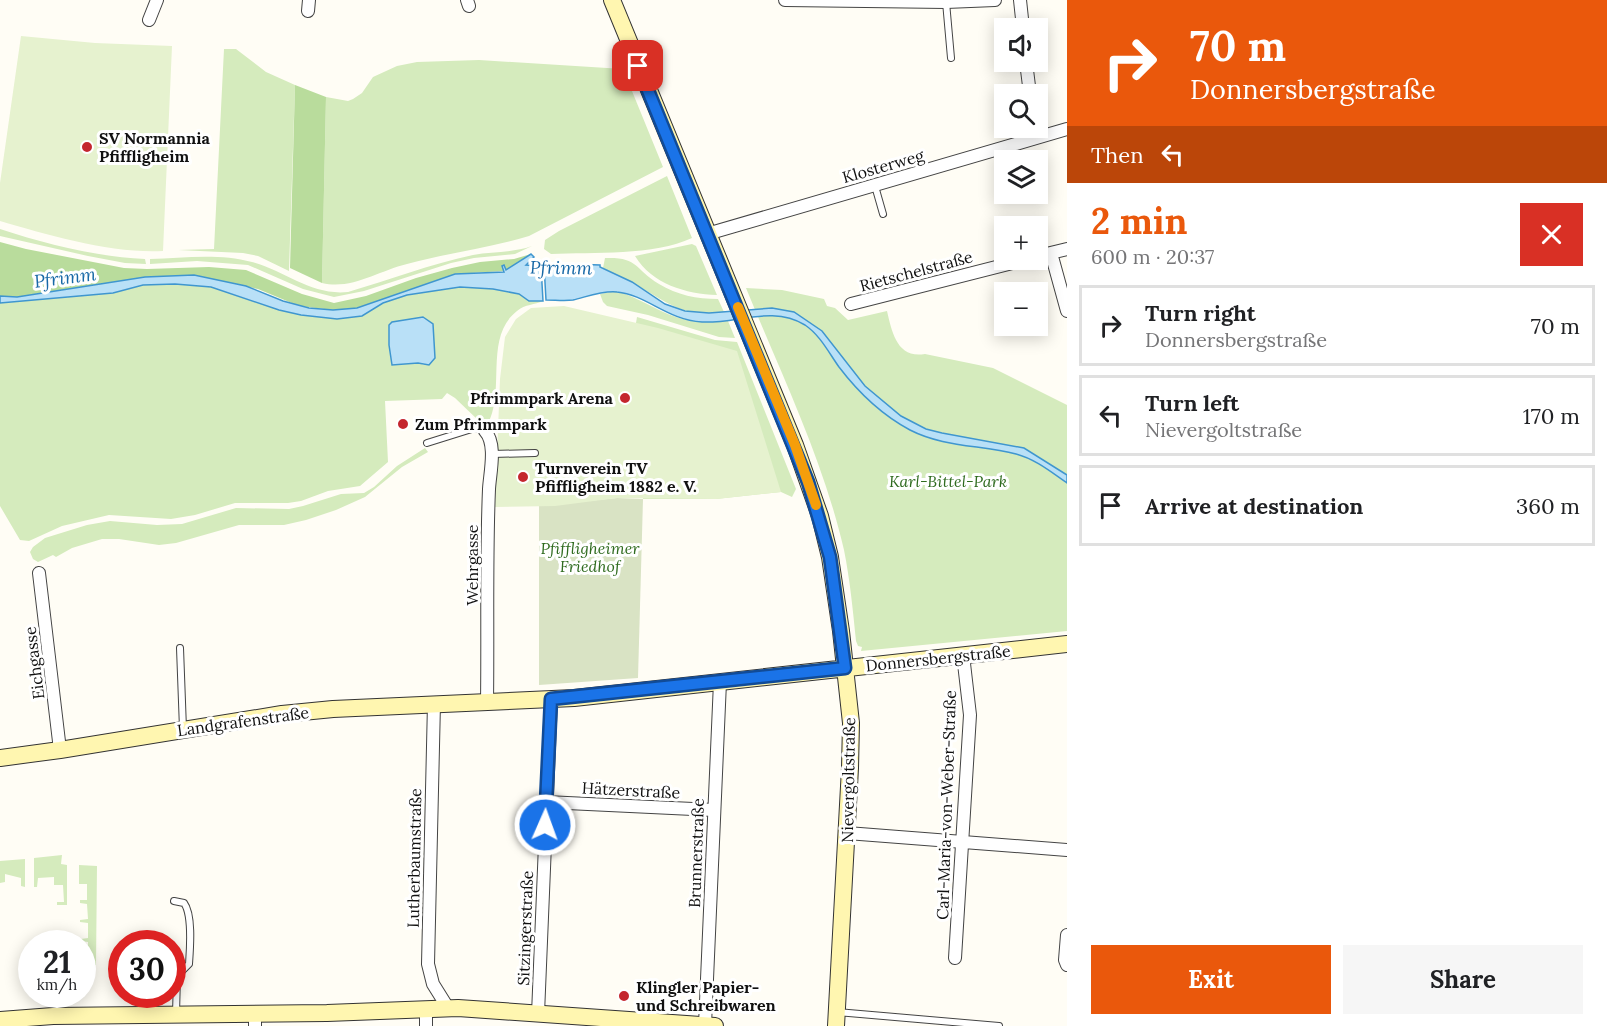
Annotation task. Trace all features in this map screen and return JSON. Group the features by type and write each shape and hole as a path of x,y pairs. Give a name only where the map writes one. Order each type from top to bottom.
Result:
{"street":[{"path":"148,20 157,0"},
{"name":"Nievergoltstraße","path":"612,0 762,370 795,445 820,516 833,578 852,745 836,1019"},
{"path":"785,0 953,2 995,0"},
{"path":"1020,0 1022,18"},
{"name":"Klosterweg","path":"1048,131 1067,129"},
{"name":"Klosterweg","path":"707,234 875,186 1021,138"},
{"path":"1048,254 1067,249"},
{"path":"1051,253 1067,310"},
{"name":"Rietschelstraße","path":"851,304 994,268"},
{"name":"Wehrgasse","path":"485,431 490,440 491,454 487,702"},
{"name":"Eichgasse","path":"39,573 60,750"},
{"name":"Donnersbergstraße","path":"487,702 551,699 1067,644"},
{"name":"Carl-Maria-von-Weber-Straße","path":"956,957 970,715 963,655"},
{"name":"Brunnerstraße","path":"698,1025 714,810 720,682"},
{"name":"Sitzingerstraße","path":"538,1014 551,699"},
{"name":"Landgrafenstraße","path":"0,758 333,709 487,702"},
{"name":"Lutherbaumstraße","path":"434,703 428,964 433,984 447,1008"},
{"name":"Hätzerstraße","path":"546,802 714,810"},
{"path":"847,833 1067,850"},
{"path":"1067,935 1065,960 1067,965"},
{"path":"0,1020 53,1011 176,1014 255,1020 426,1018 447,1008 538,1014 590,1021 715,1026"}],"lane":[{"path":"951,58 953,2"},
{"path":"875,186 883,214"},
{"path":"427,443 475,428 485,431"},
{"path":"491,454 535,453"},
{"path":"180,648 183,730"},
{"path":"174,901 184,903 189,918 189,964 177,976 176,1014"},
{"path":"836,1019 999,1026"}],"green space":[{"name":"SV Normannia Pfiffligheim","path":"21,36 95,43 172,46 163,251 102,247 0,221 0,183"},
{"path":"224,49 236,49 266,72 295,85 289,271 258,256 243,253 178,250 214,249"},
{"path":"479,60 623,69 663,167 529,236 407,264 354,282 322,283 326,97 348,101 353,99 362,93 373,77 397,66 417,62"},
{"path":"295,85 326,97 322,283 290,268"},
{"path":"667,176 692,238 660,248 623,252 551,254 544,249 545,240 559,231"},
{"path":"0,229 72,249 109,256 145,259 146,264 125,263 88,256 0,236"},
{"path":"0,242 124,268 209,267 246,270 302,294 334,303 366,296 452,268 480,262 514,259 531,254 506,271 502,266 504,271 455,274 357,308 333,310 299,306 258,289 194,275 145,277 17,297 0,296"},
{"path":"692,244 696,246 717,295 682,290 671,286 651,274 635,256"},
{"path":"532,246 515,254 451,263 364,291 334,297 303,289 248,265 197,261 150,264 150,259 201,257 239,259 264,266 311,287 348,292 457,259"},
{"path":"605,258 624,259 659,284 680,294 718,299 724,312 699,313 670,304 603,268"},
{"path":"175,284 211,287 279,310 337,319 362,316 383,303 407,295 460,287 493,289 519,294 529,301 543,301 517,311 507,321 501,334 498,347 496,392 490,419 479,421 447,393 442,399 385,401 388,462 360,486 328,491 301,501 288,503 235,503 195,515 171,519 109,515 62,526 29,541 20,540 0,506 0,303 113,293 143,285","holes":["389,325 425,365 418,363 392,365"]},
{"name":"Karl-Bittel-Park","path":"746,288 782,290 824,299 827,306 835,308 848,320 887,311 897,342 908,352 993,368 1067,405 1067,631 861,651 862,647 858,646 856,641 844,550 825,483"},
{"path":"616,291 683,319 702,322 728,321 735,338 719,337 648,315 607,306 600,294"},
{"name":"Pfrimmpark Arena","path":"564,306 658,328 737,351 781,492 716,499 617,498 555,506 495,507 500,379 505,337 516,319 531,308"},
{"path":"637,317 715,340 737,342 796,489 792,497 781,492 716,499 643,499 623,331 636,323"},
{"path":"425,448 428,452 402,467 365,497 306,520 284,525 239,525 176,543 159,545 102,539 38,562 33,559 30,552 45,538 87,525 110,521 157,525 182,524 236,508 289,509 341,494 364,493 397,466"},
{"name":"Pfiffligheimer Friedhof","path":"617,498 643,499 638,678 539,685 539,506"},
{"path":"62,855 61,864 67,865 67,905 57,905 57,902 64,902 63,885 54,885 54,877 38,878 37,887 34,887 34,858"},
{"path":"25,859 25,887 21,886 21,878 5,874 5,882 0,883 0,861"},
{"path":"79,865 97,866 96,965 96,930 88,930 88,923 80,922 80,920 88,919 87,904 80,903 80,900 87,900 87,884 79,884"}],"water":[{"path":"531,254 534,257 526,265 541,266 543,301 529,301 519,294 493,289 460,287 407,295 383,303 362,316 337,319 279,310 211,287 175,284 143,285 113,293 0,303 0,296 17,297 145,277 194,275 246,286 283,301 309,308 333,310 357,308 455,274 504,272 502,266 504,265 506,270"},
{"name":"Pfrimm","path":"544,265 600,265 632,282 665,304 685,311 709,313 772,308 794,312 822,331 865,386 901,416 926,429 1024,448 1067,475 1067,483 1043,466 1023,456 935,440 910,430 871,402 839,367 815,334 805,325 793,319 767,316 702,322 678,317 638,298 617,292 601,293 573,300 546,300"},
{"path":"423,317 433,324 435,358 429,365 418,363 392,365 389,325 392,322"}],"slow traffic":[{"path":"738,307 762,370 795,445 816,505"}],"place":[{"name":"SV Normannia Pfiffligheim","path":"87,147"},
{"name":"Pfrimmpark Arena","path":"625,398"},
{"name":"Zum Pfrimmpark","path":"403,424"},
{"name":"Turnverein TV Pfiffligheim 1882 e. V.","path":"523,477"},
{"name":"Klingler Papier- und Schreibwaren","path":"624,996"}],"route":[{"path":"545,825 551,699 845,668 830,557 820,516 795,445 638,66"}]}
